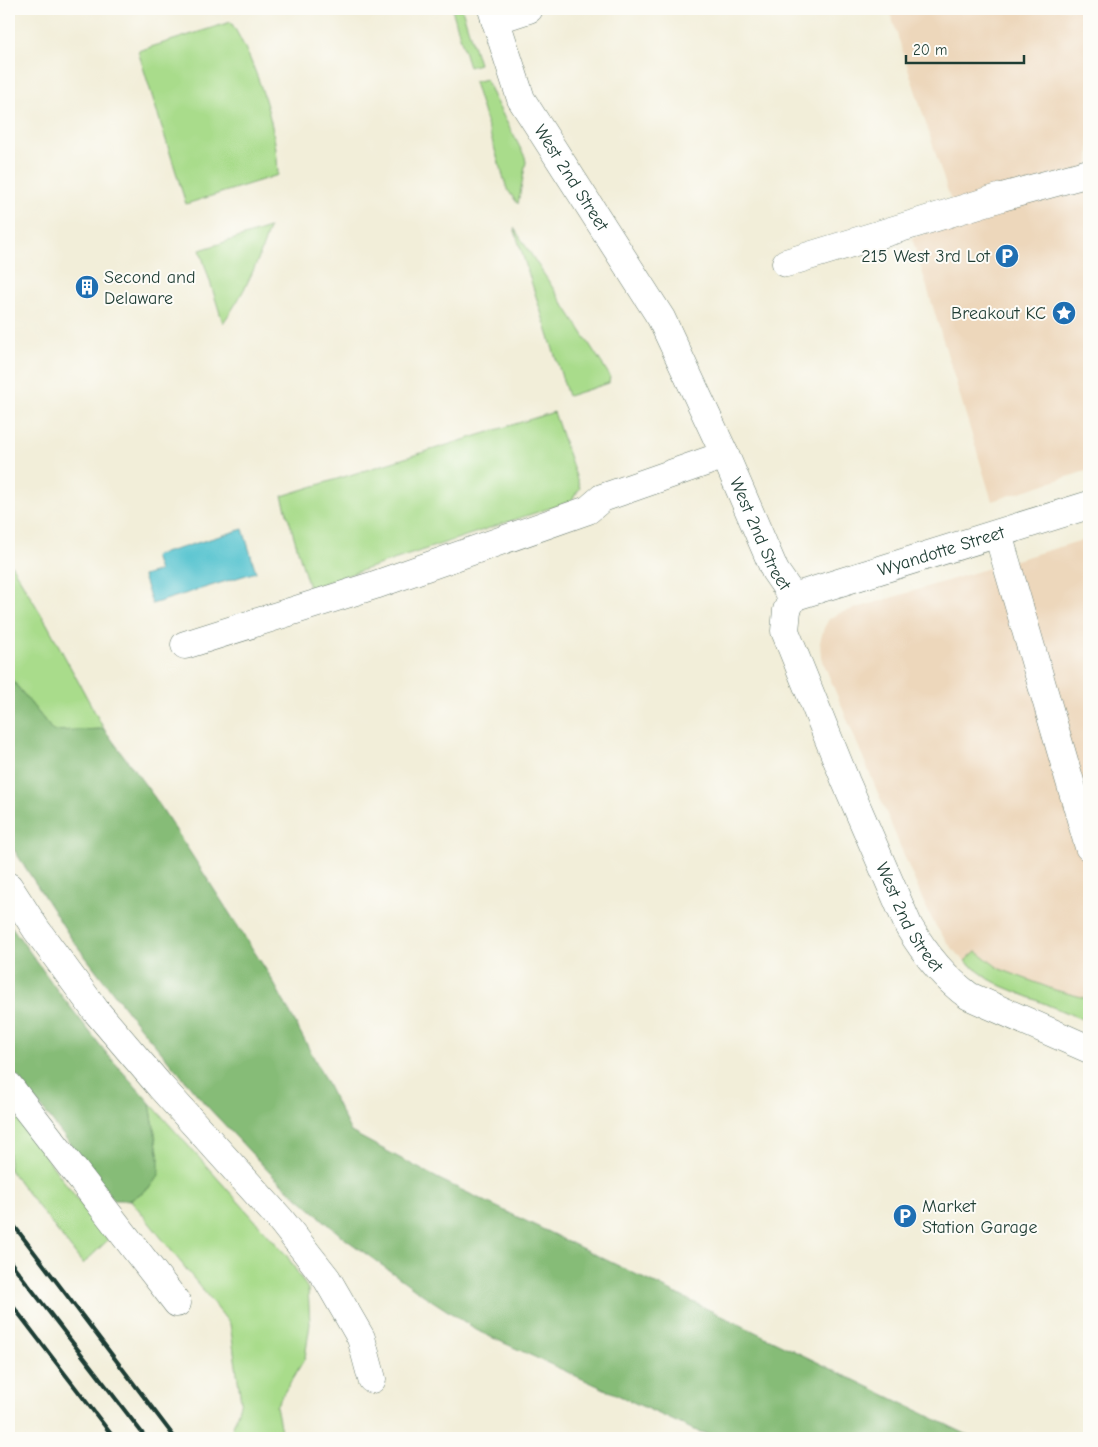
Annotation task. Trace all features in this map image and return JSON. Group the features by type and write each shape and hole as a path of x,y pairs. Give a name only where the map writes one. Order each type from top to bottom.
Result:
{"street":[{"path":"493,14 529,9"},
{"name":"West 2nd Street","path":"493,14 521,98 661,318 725,455 775,571 794,597 787,610 785,631 846,782 909,927 921,947 936,966 948,979 969,996 1089,1049"},
{"path":"786,263 1002,197 1089,173"},
{"path":"185,645 374,585 588,510 602,498 725,455"},
{"name":"Wyandotte Street","path":"794,597 1089,506"},
{"path":"998,534 1089,847"},
{"path":"9,888 36,929 96,1011 160,1086 280,1219 327,1278 361,1338 372,1379"},
{"path":"9,1086 177,1303"}],"shaded area":[{"path":"889,9 1089,9 1089,470 992,501 912,238 958,223"},
{"path":"1089,538 1089,1022 989,979 965,961 950,946 935,925 924,903 821,657 820,642 829,619 837,614"}],"green space":[{"path":"452,9 462,9 479,64 469,67"},
{"path":"231,22 249,57 264,96 274,136 278,175 186,204 138,51"},
{"path":"486,79 525,157 526,162 518,204 507,189 474,82"},
{"path":"269,228 261,253 250,277 238,301 223,323 200,250"},
{"path":"514,228 610,376 609,383 568,396"},
{"path":"554,412 580,488 571,501 309,588 282,496"},
{"path":"9,561 47,624 104,729 53,731 9,676"},
{"path":"9,676 53,731 104,729 155,798 270,976 351,1132 439,1179 974,1438 720,1438 694,1430 480,1332 422,1294 344,1238 272,1175 206,1105 139,1026 71,938 9,842"},
{"path":"9,923 57,990 107,1054 150,1103 159,1159 159,1175 150,1187 131,1200 114,1200 9,1066"},
{"path":"976,951 1000,969 1055,990 1089,999 1089,1022 989,979 965,961"},
{"path":"150,1103 287,1256 308,1289 310,1324 305,1358 276,1406 281,1431 257,1438 236,1438 231,1433 241,1401 230,1324 131,1200 150,1187 159,1159"},
{"path":"9,1108 108,1240 83,1264 9,1169"}],"water":[{"path":"243,529 256,572 152,604 143,576 159,571 154,556"}],"railway":[{"path":"9,1219 175,1438"},
{"path":"9,1260 146,1438"},
{"path":"9,1301 114,1438"},
{"path":"404,1438 496,1438"}],"place":[{"name":"215 West 3rd Lot","path":"1007,256"},
{"name":"Second and Delaware","path":"87,287"},
{"name":"Breakout KC","path":"1064,313"},
{"name":"Market Station Garage","path":"905,1216"}]}
